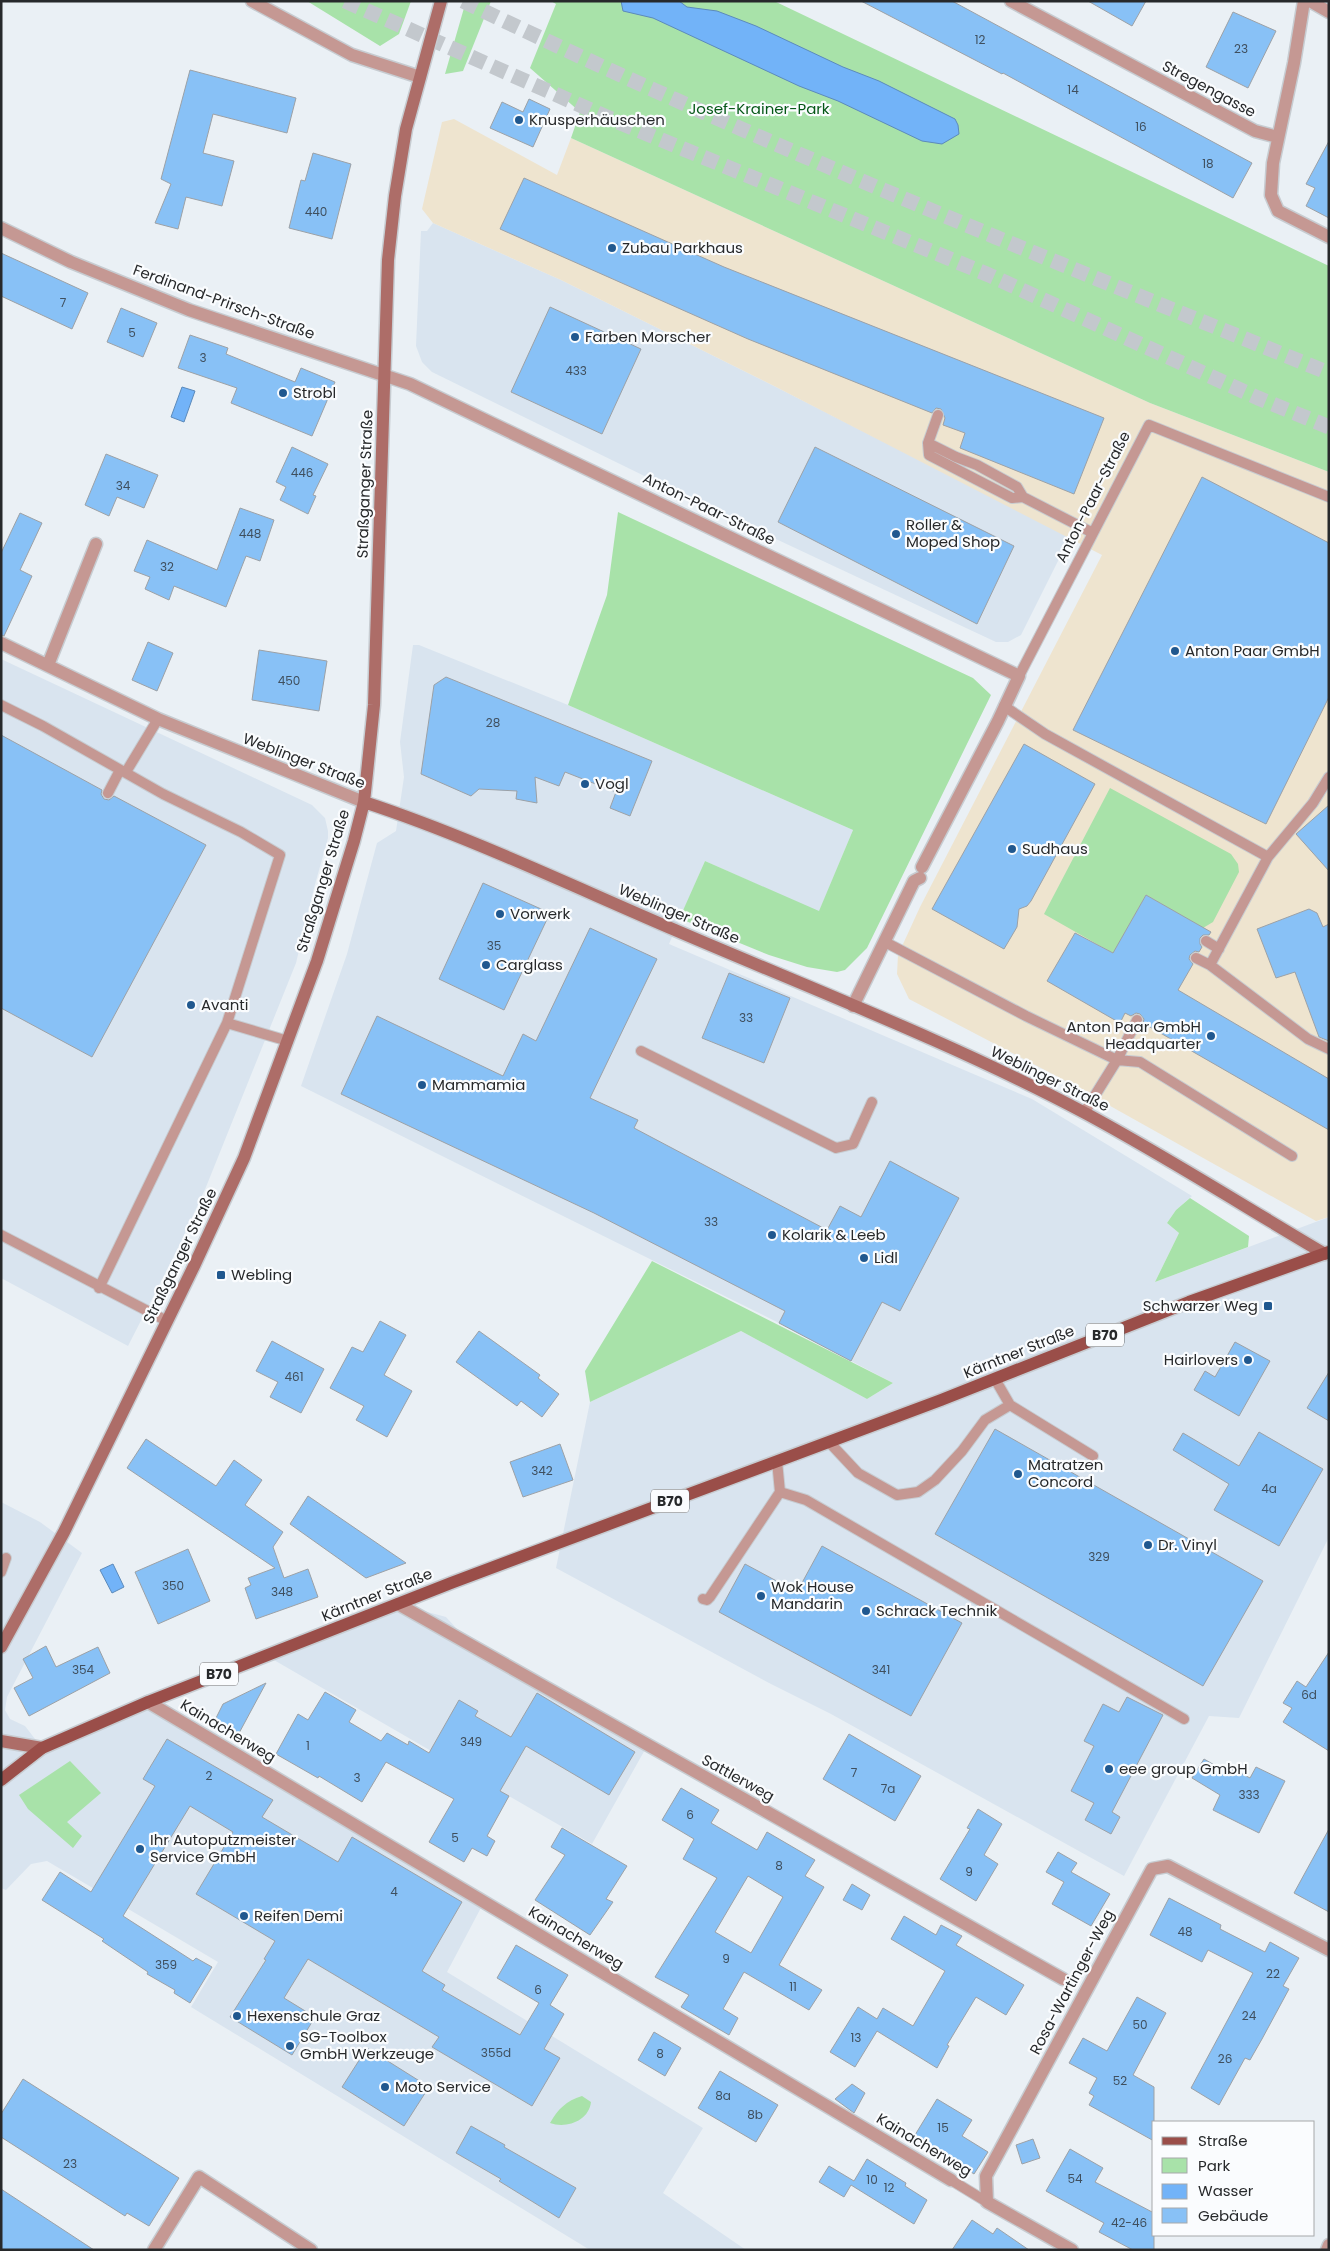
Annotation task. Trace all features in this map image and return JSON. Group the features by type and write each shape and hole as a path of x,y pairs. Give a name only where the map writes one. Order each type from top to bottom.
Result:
{"main road":[{"name":"Kärntner Straße","path":"1,1780 42,1748 148,1702 398,1604 995,1379 1189,1302 1328,1254"}],"street":[{"path":"252,1 352,55 420,77"},
{"name":"Straßganger Straße","path":"1,1647 64,1532 244,1158 328,930 354,841 364,802 374,705 388,260 395,196 406,129 441,1"},
{"name":"Stregengasse","path":"1011,1 1255,131 1278,137"},
{"path":"1304,1 1294,63 1271,176 1273,203 1278,211 1329,237"},
{"path":"1310,1 1329,12"},
{"name":"Ferdinand-Prirsch-Straße","path":"1,228 71,262 189,310 384,375"},
{"name":"Anton-Paar-Straße","path":"384,375 410,384 472,411 1019,676 853,1006"},
{"path":"48,665 96,544"},
{"name":"Weblinger Straße","path":"1,643 158,719 364,802 482,847 853,1006 994,1069 1084,1113 1328,1254"},
{"name":"Sattlerweg","path":"398,1604 1063,1979"},
{"name":"Kainacherweg","path":"148,1702 951,2180"},
{"path":"1,1741 42,1748"},
{"name":"Rosa-Wartinger-Weg","path":"987,2202 986,2176 1152,1869 1168,1866 1329,1950"},
{"path":"154,2250 199,2177 311,2250"},
{"path":"987,2202 1072,2250"},
{"path":"1327,2250 1329,2245"}],"lane":[{"path":"938,415 928,443 929,455 1012,498 1023,497 1094,533"},
{"name":"Anton-Paar-Straße","path":"1019,676 1149,426 1329,497"},
{"path":"928,443 956,457 976,460 1017,487 1023,497"},
{"path":"1,704 162,794 241,832 280,855 227,1023 99,1288"},
{"path":"1004,706 1045,734 1268,857"},
{"path":"108,793 158,719"},
{"path":"1210,965 1268,857 1313,803 1329,777"},
{"path":"1206,941 1219,949"},
{"path":"885,942 1026,1016 1117,1060 1140,1062 1292,1156"},
{"path":"1196,958 1210,965 1308,1039 1329,1049"},
{"path":"1084,1113 1117,1060 1137,1020"},
{"path":"227,1023 288,1041"},
{"path":"641,1051 836,1148 853,1144 872,1102"},
{"path":"1,1235 99,1288 167,1321"},
{"path":"995,1379 1010,1405 1093,1456"},
{"path":"829,1442 858,1473 898,1495 918,1492 942,1473 962,1451 985,1420 1010,1405"},
{"path":"702,1599 710,1598 780,1492 777,1461"},
{"path":"780,1492 806,1500 1184,1719"},
{"path":"1,1572 6,1558"},
{"name":"Kainacherweg","path":"951,2180 987,2202"}],"shaded area":[{"name":"Anton Paar GmbH","path":"454,119 557,175 571,138 1150,403 1329,472 1329,1217 1316,1221 1062,1079 909,999 897,974 898,955 920,907 1102,555 776,387 561,280 433,223 422,209 442,122"},
{"path":"433,223 561,280 1070,537 1021,635 1008,642 996,642 714,510 432,372 422,362 416,346 421,231 427,231"},
{"path":"413,645 419,645 568,705 853,830 819,912 705,861 669,944 1032,1099 1192,1196 1176,1210 1167,1223 1179,1233 1155,1282 1329,1217 1329,1537 1239,1718 1209,1716 1124,1876 831,1714 771,1684 556,1568 590,1402 741,1331 867,1399 893,1383 779,1323 301,1086 347,954 377,843 396,831 404,777 400,742"},
{"path":"1,659 312,805 325,818 328,831 328,838 296,963 206,1187 178,1248 128,1346 1,1278"},
{"path":"1,1502 40,1522 82,1553 7,1697 5,1710 10,1719 25,1726 42,1748 148,1702 484,1902 447,1972 703,2128 663,2193 746,2250 590,2250 191,2007 218,1962 47,1861 31,1864 6,1890 1,1888"},
{"path":"398,1604 446,1617 457,1629 651,1739 592,1844 267,1656"}],"green space":[{"path":"307,1 411,1 399,34 380,46"},
{"path":"466,1 491,1 463,71 445,74"},
{"name":"Josef-Krainer-Park","path":"551,1 774,1 1329,266 1329,472 1150,403 571,138 580,112 530,68 556,4"},
{"path":"618,512 973,678 991,695 867,948 845,970 837,972 807,967 769,955 681,919 681,915 705,861 819,911 853,830 568,705 607,595"},
{"path":"1110,788 1231,854 1238,864 1239,872 1213,922 1203,928 1146,895 1127,929 1159,947 1146,972 1044,914"},
{"path":"1190,1198 1249,1236 1248,1247 1155,1282 1179,1233 1167,1223 1176,1210"},
{"path":"652,1261 893,1383 867,1399 741,1331 590,1402 585,1371"},
{"path":"70,1761 101,1793 67,1822 82,1836 73,1848 28,1809 19,1795"},
{"path":"582,2096 591,2102 589,2109 581,2119 563,2125 550,2123 563,2106 571,2100"}],"water":[{"path":"621,1 679,1 687,7 717,11 756,26 843,67 879,81 955,119 959,134 942,144 922,141 653,18 623,11"},
{"path":"182,387 195,391 184,422 171,417"},
{"path":"113,1564 124,1587 112,1593 100,1570"}],"building":[{"path":"861,1 952,1 1252,163 1233,198 1003,73"},
{"path":"1088,1 1146,1 1132,26"},
{"path":"1233,12 1276,31 1248,88 1206,67"},
{"path":"190,70 296,98 287,133 213,114 203,153 234,161 222,206 186,197 178,229 155,223 171,184 161,179"},
{"name":"Knusperhäuschen","path":"529,99 550,109 533,147 490,128 502,102 523,112"},
{"path":"1329,141 1329,218 1306,206 1315,188 1306,184"},
{"path":"313,153 351,164 332,239 289,228 301,180 305,181"},
{"path":"524,178 724,267 1104,418 1074,494 960,448 965,433 943,425 945,418 941,409 936,408 932,413 748,339 500,229"},
{"path":"1,253 88,293 72,329 1,296"},
{"path":"550,307 641,349 602,434 511,392"},
{"path":"121,308 157,323 143,357 107,342"},
{"name":"Strobl","path":"190,335 228,348 226,354 295,382 301,368 335,382 312,436 231,403 237,388 178,368"},
{"path":"292,447 328,464 313,495 316,496 308,514 280,500 286,487 276,482"},
{"name":"Roller & Moped Shop","path":"815,447 1014,546 977,624 778,522"},
{"path":"106,454 158,475 144,508 117,497 109,516 85,505"},
{"name":"Anton Paar GmbH","path":"1202,477 1329,543 1329,697 1266,824 1073,730"},
{"path":"240,508 274,520 260,561 246,556 226,607 174,586 169,600 145,589 150,577 134,571 147,540 217,570"},
{"path":"20,513 42,523 20,570 32,576 4,636 1,635 1,553"},
{"path":"148,642 173,653 157,691 132,680"},
{"path":"259,650 327,661 319,711 252,700"},
{"path":"446,677 652,761 630,816 610,808 616,792 565,772 559,786 535,777 537,803 516,799 517,791 479,789 471,796 421,774 434,685"},
{"path":"1,735 102,790 101,794 104,799 109,800 114,796 206,845 92,1057 1,1008"},
{"name":"Sudhaus","path":"1024,744 1095,784 1031,901 1027,906 1019,909 1017,927 1004,949 932,909"},
{"path":"1329,805 1329,871 1296,834"},
{"path":"483,883 550,913 504,1010 439,979"},
{"name":"Anton Paar GmbH Headquarter","path":"1146,895 1211,932 1209,935 1203,935 1200,938 1202,947 1199,952 1195,951 1190,955 1189,959 1193,964 1178,990 1329,1079 1329,1130 1143,1023 1144,1019 1140,1014 1136,1013 1131,1016 1125,1013 1120,1023 1047,981 1075,933 1113,953"},
{"path":"1309,909 1317,913 1323,927 1329,924 1329,1041 1319,1037 1295,972 1276,978 1257,929"},
{"path":"590,928 657,959 590,1098 638,1120 634,1128 827,1230 840,1206 861,1217 890,1161 959,1198 900,1311 882,1302 851,1361 779,1323 785,1311 594,1213 341,1094 377,1016 503,1076 523,1034 536,1041"},
{"path":"729,973 790,998 764,1063 702,1038"},
{"path":"380,1321 406,1335 384,1375 412,1391 387,1437 356,1420 364,1406 330,1388 352,1347 363,1352"},
{"path":"479,1331 540,1375 538,1378 559,1394 542,1417 521,1401 517,1406 456,1362"},
{"path":"272,1341 324,1369 301,1413 270,1397 278,1382 256,1371"},
{"path":"1235,1342 1270,1361 1239,1416 1194,1390 1205,1371 1215,1377"},
{"path":"1329,1372 1329,1421 1307,1408"},
{"path":"995,1429 1263,1581 1203,1686 935,1534"},
{"path":"1259,1432 1323,1469 1279,1546 1214,1510 1229,1484 1173,1450 1183,1433 1239,1466"},
{"path":"146,1439 216,1486 234,1460 262,1480 245,1505 283,1532 273,1547 284,1578 308,1569 318,1597 256,1619 245,1588 251,1585 248,1578 275,1568 127,1468"},
{"path":"560,1444 573,1480 523,1497 510,1462"},
{"path":"308,1496 406,1563 366,1578 290,1524"},
{"path":"822,1546 962,1623 911,1716 719,1612 745,1564 797,1592"},
{"path":"188,1549 210,1601 158,1624 135,1572"},
{"path":"46,1646 56,1667 98,1647 110,1673 29,1716 14,1688 33,1678 23,1659"},
{"path":"1329,1652 1329,1751 1283,1722 1292,1708 1283,1703 1297,1681 1306,1687"},
{"path":"266,1683 238,1735 214,1722 223,1704"},
{"path":"325,1692 356,1710 349,1722 381,1741 387,1733 408,1745 409,1741 429,1753 459,1700 478,1711 475,1716 511,1737 537,1693 635,1752 609,1795 526,1746 500,1791 509,1796 487,1836 495,1841 487,1856 472,1848 464,1862 429,1842 454,1799 386,1762 362,1802 319,1776 318,1778 276,1754 298,1714 308,1720"},
{"name":"eee group GmbH","path":"1127,1697 1163,1715 1112,1812 1120,1817 1111,1834 1085,1820 1094,1803 1071,1791 1094,1746 1084,1741 1103,1704 1119,1712"},
{"path":"849,1734 921,1776 895,1821 823,1779"},
{"path":"167,1739 273,1800 262,1817 338,1862 352,1837 462,1902 422,1971 445,1985 442,1990 520,2035 539,2003 497,1978 516,1945 568,1975 550,2005 564,2014 544,2049 560,2058 532,2106 432,2047 439,2037 308,1959 284,1998 315,2017 292,2055 230,2017 266,1960 264,1959 275,1941 196,1894 233,1832 190,1806 123,1916 193,1961 196,1958 212,1967 190,2003 174,1993 175,1990 147,1974 148,1972 102,1941 104,1939 42,1900 60,1872 91,1892 155,1786 143,1779"},
{"path":"1204,1759 1230,1774 1233,1769 1250,1778 1256,1767 1285,1781 1259,1833 1213,1810 1220,1795 1192,1778"},
{"path":"681,1788 719,1810 711,1823 757,1850 767,1832 815,1860 805,1876 824,1887 779,1965 822,1990 809,2010 744,1972 723,2009 738,2018 729,2035 681,2007 689,1995 655,1977 717,1878 683,1859 694,1839 662,1820","holes":["748,1876 783,1897 751,1953 715,1932"]},
{"path":"978,1809 1002,1824 984,1855 998,1864 976,1901 940,1879 970,1829 967,1828"},
{"path":"562,1828 627,1866 606,1899 613,1902 590,1935 535,1900 565,1855 551,1847"},
{"path":"1329,1829 1329,1912 1294,1893"},
{"path":"1058,1852 1077,1863 1071,1872 1110,1894 1091,1926 1052,1904 1064,1882 1046,1872"},
{"path":"852,1884 870,1895 862,1910 843,1900"},
{"path":"1169,1898 1221,1925 1220,1929 1265,1952 1270,1942 1299,1958 1283,1986 1289,1989 1262,2039 1250,2060 1245,2058 1219,2105 1191,2088 1253,1973 1208,1950 1202,1962 1150,1935"},
{"path":"904,1916 936,1935 941,1925 962,1936 956,1945 1024,1985 1006,2015 976,1997 947,2045 949,2046 937,2068 877,2031 855,2067 830,2052 858,2007 877,2019 883,2008 913,2026 945,1971 891,1939"},
{"path":"1137,1997 1166,2013 1133,2075 1154,2087 1152,2140 1089,2105 1094,2096 1089,2093 1097,2078 1069,2063 1083,2038 1107,2051"},
{"path":"654,2032 681,2048 665,2076 638,2060"},
{"name":"Moto Service","path":"367,2048 429,2087 404,2126 342,2087"},
{"path":"720,2071 778,2105 756,2142 698,2108"},
{"path":"23,2079 179,2178 149,2226 127,2213 125,2216 1,2137 1,2114"},
{"path":"852,2084 865,2093 854,2113 835,2099"},
{"path":"937,2099 972,2120 962,2136 988,2152 974,2174 915,2135"},
{"path":"471,2126 576,2188 559,2218 499,2181 501,2179 456,2153"},
{"path":"1033,2139 1040,2158 1022,2164 1016,2145"},
{"path":"1070,2149 1103,2168 1095,2182 1152,2212 1154,2250 1133,2250 1099,2232 1104,2223 1046,2191"},
{"path":"867,2159 906,2183 905,2186 927,2200 914,2224 851,2185 844,2197 819,2182 829,2166 854,2181"},
{"path":"1,2189 94,2250 1,2250"},
{"path":"972,2220 993,2234 997,2228 1029,2250 952,2250"}],"tunnel":[{"path":"345,1 618,122 989,275 1258,398 1329,427"},
{"path":"463,1 785,148 1002,240 1329,373"}],"place":[{"name":"Knusperhäuschen","path":"519,120"},
{"name":"Zubau Parkhaus","path":"612,248"},
{"name":"Farben Morscher","path":"575,337"},
{"name":"Strobl","path":"283,393"},
{"name":"Roller & Moped Shop","path":"896,534"},
{"name":"Anton Paar GmbH","path":"1175,651"},
{"name":"Vogl","path":"585,784"},
{"name":"Sudhaus","path":"1012,849"},
{"name":"Vorwerk","path":"500,914"},
{"name":"Carglass","path":"486,965"},
{"name":"Avanti","path":"191,1005"},
{"name":"Anton Paar GmbH Headquarter","path":"1211,1036"},
{"name":"Mammamia","path":"422,1085"},
{"name":"Kolarik & Leeb","path":"772,1235"},
{"name":"Lidl","path":"864,1258"},
{"name":"Webling","path":"221,1275"},
{"name":"Schwarzer Weg","path":"1268,1306"},
{"name":"Hairlovers","path":"1248,1360"},
{"name":"Matratzen Concord","path":"1018,1474"},
{"name":"Dr. Vinyl","path":"1148,1545"},
{"name":"Wok House Mandarin","path":"761,1596"},
{"name":"Schrack Technik","path":"866,1611"},
{"name":"eee group GmbH","path":"1109,1769"},
{"name":"Ihr Autoputzmeister Service GmbH","path":"140,1849"},
{"name":"Reifen Demi","path":"244,1916"},
{"name":"Hexenschule Graz","path":"237,2016"},
{"name":"SG-Toolbox GmbH Werkzeuge","path":"290,2046"},
{"name":"Moto Service","path":"385,2087"}]}
